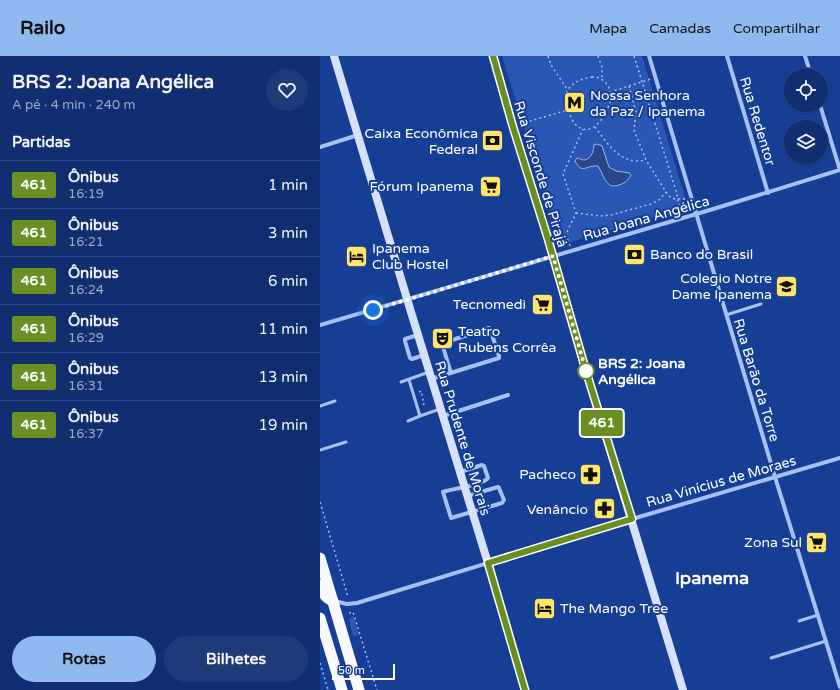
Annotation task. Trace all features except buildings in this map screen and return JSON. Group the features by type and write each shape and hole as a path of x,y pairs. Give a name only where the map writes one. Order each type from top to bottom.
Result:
{"highway":[{"path":"320,558 359,690"},
{"path":"320,585 325,596 333,601"},
{"path":"320,618 342,690"}],"main road":[{"name":"Rua Prudente de Morais","path":"334,56 488,563 525,690"},
{"name":"Rua Visconde de Pirajá","path":"493,56 586,371 683,690"}],"street":[{"name":"Rua Barão da Torre","path":"649,56 775,477 840,687"},
{"name":"Rua Redentor","path":"727,56 768,193"},
{"path":"805,56 809,68"},
{"path":"822,112 840,170"},
{"path":"320,147 358,135"},
{"name":"Rua Joana Angélica","path":"320,325 768,193 840,170"},
{"path":"430,376 451,373 499,358 490,329 488,328 443,344 451,373"},
{"path":"418,336 405,339 405,341 411,359 424,356"},
{"path":"442,412 508,395"},
{"name":"Rua Vinícius de Moraes","path":"333,601 347,604 356,603 632,519 840,458"},
{"path":"460,472 482,465 484,466 488,478 486,481 443,492 452,518 502,503 504,500 499,488 467,496"}],"lane":[{"path":"726,315 761,304"},
{"path":"401,382 430,376"},
{"path":"409,380 420,416"},
{"path":"320,406 336,401"},
{"path":"408,421 420,416 442,412"},
{"path":"320,450 346,442"},
{"path":"799,621 818,615"},
{"path":"772,658 826,641"}],"path":[{"path":"548,56 551,65 568,89"},
{"path":"598,56 602,67 602,79"},
{"path":"634,56 683,218"},
{"path":"596,77 602,79 610,92 610,103 602,120 595,127 583,129 574,123 568,110 565,99 568,89 575,83 587,78 596,77"},
{"path":"610,92 656,78"},
{"path":"629,86 636,112 634,130 646,160 666,192 673,199 692,199"},
{"path":"513,127 568,110"},
{"path":"595,127 611,148 622,157 633,161 646,160"},
{"path":"572,251 566,234 576,213 563,174 583,129"},
{"path":"576,213 601,216 611,215 651,204 659,200 666,192"},
{"path":"548,239 566,234"},
{"path":"320,502 349,597 345,598"},
{"path":"349,613 353,612 377,690"},
{"path":"320,663 328,690"}],"shaded area":[{"path":"502,56 642,56 688,207 561,245"},
{"path":"597,144 602,146 609,167 616,171 629,173 631,175 625,182 620,185 611,186 608,184 598,166 580,168 575,161 577,158 586,160 589,158 593,152 594,145"},
{"path":"353,616 359,635 353,636 349,620"}],"bus line":[{"name":"461","path":"493,56 586,371 632,519 488,563 525,690"}],"place":[{"name":"Nossa Senhora da Paz / Ipanema","path":"574,103"},
{"name":"Caixa Econômica Federal","path":"493,141"},
{"name":"Fórum Ipanema","path":"490,186"},
{"name":"Banco do Brasil","path":"635,254"},
{"name":"Ipanema Club Hostel","path":"356,256"},
{"name":"Colegio Notre Dame Ipanema","path":"787,286"},
{"name":"Tecnomedi","path":"542,304"},
{"name":"Teatro Rubens Corrêa","path":"442,339"},
{"name":"BRS 2: Joana Angélica","path":"586,371"},
{"name":"Pacheco","path":"591,474"},
{"name":"Venâncio","path":"604,509"},
{"name":"Zona Sul","path":"817,542"},
{"name":"The Mango Tree","path":"545,608"}],"district":[{"name":"Ipanema","path":"712,578"}],"route":[{"path":"373,310 553,256 586,371"}]}
